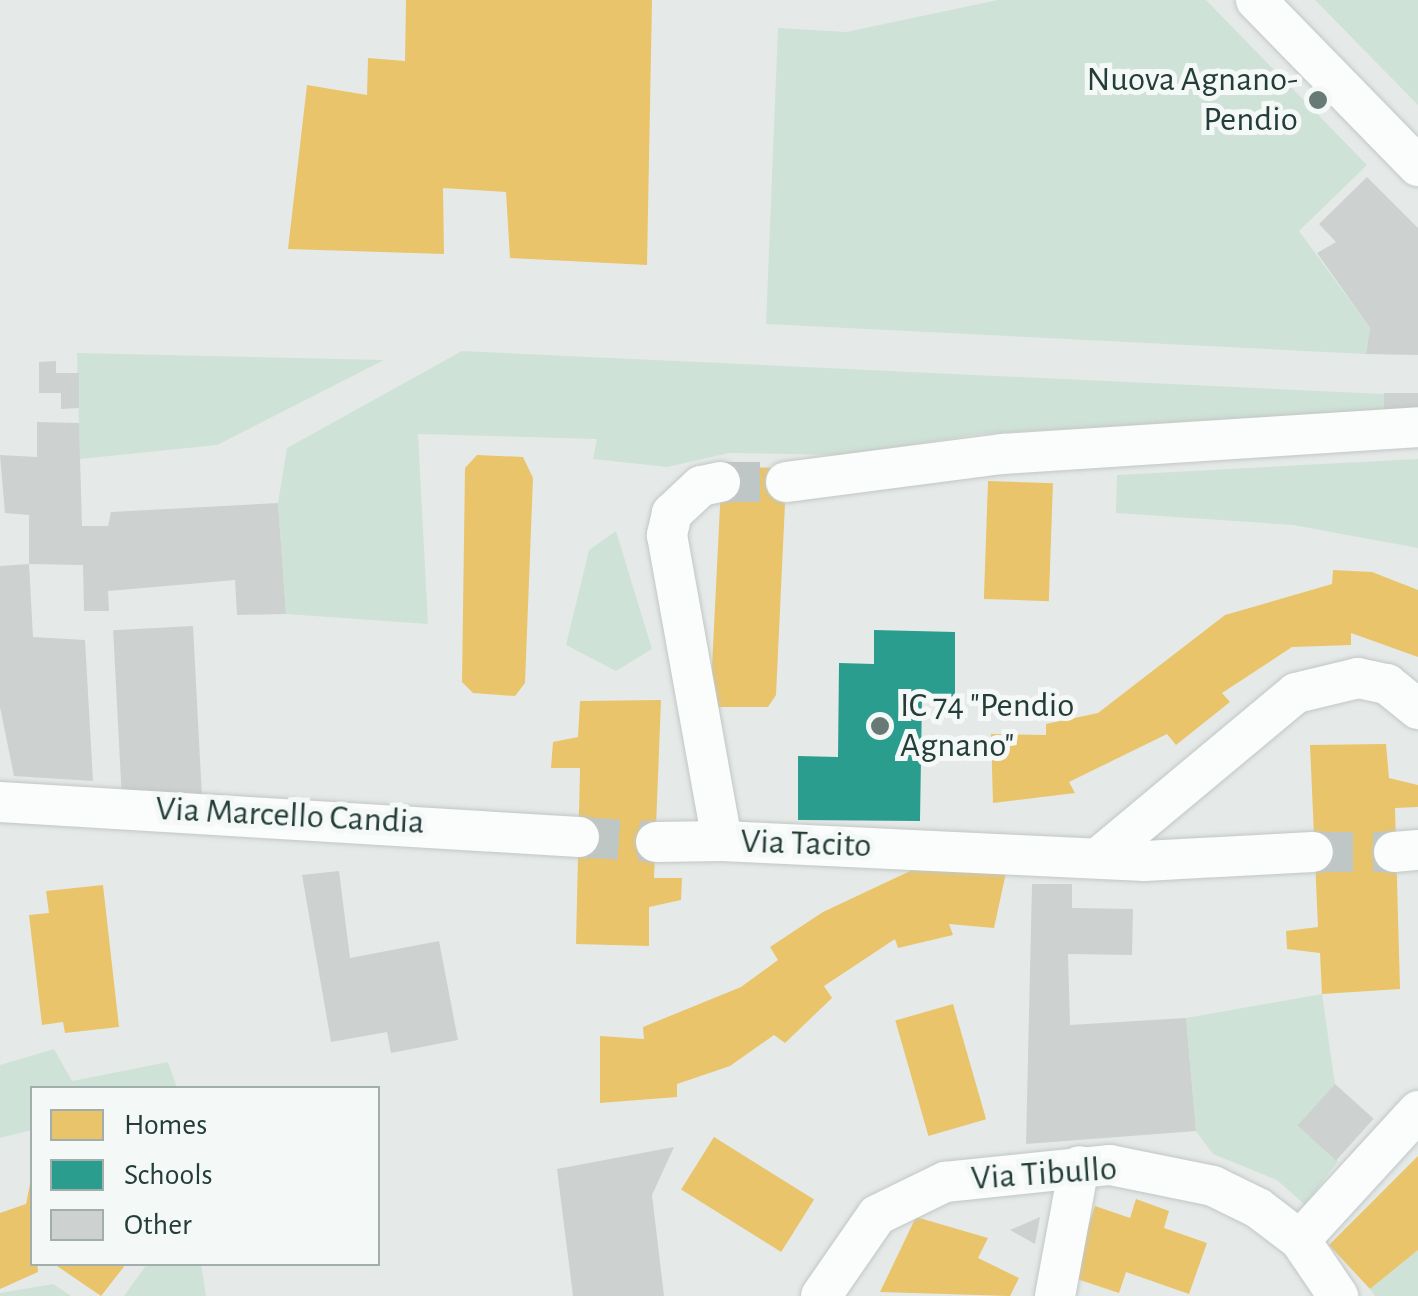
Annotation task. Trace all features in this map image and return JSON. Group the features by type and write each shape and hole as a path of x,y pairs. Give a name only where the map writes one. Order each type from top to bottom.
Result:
{"street":[{"path":"1256,0 1418,166"},
{"path":"786,482 1003,454 1418,427"},
{"name":"Via Tacito","path":"720,482 700,486 672,513 667,535 722,841 1104,853 1167,861 1314,852"},
{"path":"1104,853 1296,693 1358,678 1388,684 1418,710"},
{"name":"Via Marcello Candia","path":"0,802 578,838"},
{"path":"656,842 722,841"},
{"path":"1338,1296 1300,1240 1418,1112"},
{"path":"1055,1296 1080,1166"},
{"name":"Via Tibullo","path":"821,1296 878,1215 945,1182 1080,1166 1212,1186 1300,1240"}],"green space":[{"path":"998,0 1206,0 1367,165 1299,231 1370,328 1366,354 766,324 778,28 846,32"},
{"path":"1315,0 1418,0 1418,105"},
{"path":"462,351 1384,394 1385,410 980,434 843,455 729,453 667,467 593,459 597,439 418,434 428,624 286,614 278,503 287,448"},
{"path":"77,353 384,360 217,445 80,459"},
{"path":"1418,459 1418,548 1293,525 1116,513 1117,475"},
{"path":"616,531 652,649 616,671 566,645 589,550"},
{"path":"1322,994 1335,1084 1298,1126 1338,1161 1305,1205 1277,1180 1213,1154 1196,1131 1186,1018"},
{"path":"54,1049 72,1081 168,1062 176,1086 30,1086 30,1130 0,1138 0,1065"},
{"path":"1418,1250 1418,1296 1375,1296 1370,1289"},
{"path":"146,1266 201,1266 206,1296 124,1296"},
{"path":"53,1284 71,1296 0,1296 0,1293"}],"building: Homes":[{"path":"406,0 652,0 647,265 510,258 506,192 443,188 444,254 288,249 307,85 367,95 368,58 405,61"},
{"path":"477,455 523,457 533,478 525,683 515,696 473,693 462,682 465,468"},
{"path":"722,466 779,468 786,482 776,695 768,707 710,707"},
{"path":"988,481 1053,483 1049,601 984,599"},
{"path":"1333,570 1372,572 1418,590 1418,657 1351,633 1351,645 1292,647 1222,693 1230,702 1176,745 1167,734 1069,782 1075,793 993,803 991,734 1046,735 1046,724 1098,713 1225,615 1332,584"},
{"path":"661,700 654,878 682,878 681,900 649,907 649,946 576,944 580,768 551,768 553,742 578,737 580,701"},
{"path":"1386,744 1389,778 1418,785 1418,807 1395,808 1400,989 1322,994 1320,953 1287,949 1286,931 1318,927 1310,745"},
{"path":"925,864 1007,868 994,928 949,924 953,935 898,948 895,939 824,986 832,998 785,1043 774,1035 730,1066 677,1084 677,1097 600,1103 600,1036 644,1039 643,1027 741,987 778,960 770,947 823,912"},
{"path":"103,885 119,1027 65,1033 63,1022 42,1025 29,915 49,913 46,891"},
{"path":"953,1004 986,1119 928,1136 895,1021"},
{"path":"714,1137 814,1200 781,1252 681,1190"},
{"path":"1418,1156 1418,1250 1370,1289 1329,1245"},
{"path":"30,1184 30,1266 38,1266 38,1272 0,1289 0,1213 26,1204"},
{"path":"1136,1199 1169,1211 1164,1228 1207,1243 1189,1294 1126,1272 1119,1293 1071,1277 1095,1206 1130,1218"},
{"path":"916,1217 988,1238 978,1258 1019,1278 1010,1296 880,1292"},
{"path":"57,1266 124,1266 101,1296"}],"building: Schools":[{"name":"IC 74 \"Pendio Agnano\"","path":"874,630 955,632 955,697 922,696 920,821 798,820 798,756 838,757 839,663 874,664"}],"building: Other":[{"path":"1367,177 1418,228 1418,355 1366,354 1370,328 1317,253 1336,242 1319,224"},
{"path":"56,361 56,373 79,373 79,408 61,409 61,393 39,393 39,362"},
{"path":"1384,393 1418,393 1418,409 1384,409"},
{"path":"37,422 79,423 82,526 108,526 111,512 278,503 286,614 237,615 235,580 108,591 109,611 84,611 83,565 29,564 29,515 5,513 0,455 37,457"},
{"path":"29,564 33,637 85,640 93,781 14,776 0,707 0,566"},
{"path":"193,626 202,794 122,798 113,630"},
{"path":"339,871 350,958 439,941 458,1040 391,1053 387,1032 331,1042 302,875"},
{"path":"1032,884 1072,884 1072,908 1133,909 1132,955 1068,954 1070,1025 1186,1018 1196,1131 1026,1144"},
{"path":"1335,1084 1374,1119 1336,1160 1298,1126"},
{"path":"674,1147 652,1195 664,1296 573,1296 557,1169"},
{"path":"1040,1217 1035,1244 1010,1230"}],"tunnel":[{"path":"720,482 786,482"},
{"path":"579,837 656,842"},
{"path":"1313,852 1394,852"}],"place":[{"name":"Nuova Agnano- Pendio","path":"1318,100"},
{"name":"IC 74 \"Pendio Agnano\"","path":"880,726"}]}
